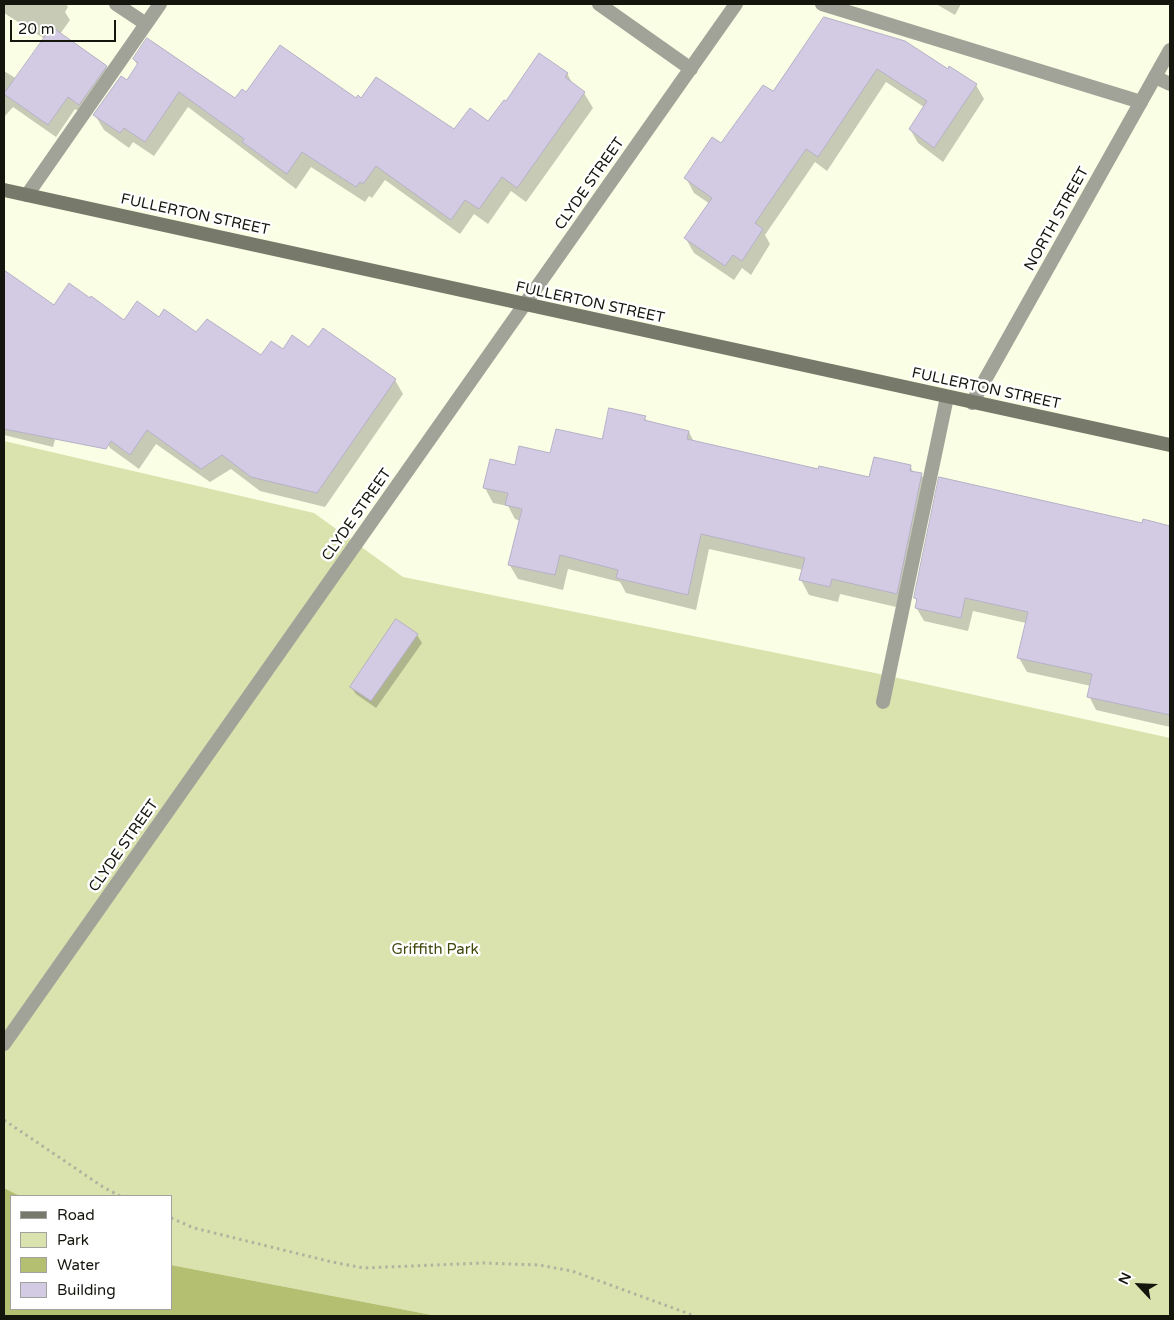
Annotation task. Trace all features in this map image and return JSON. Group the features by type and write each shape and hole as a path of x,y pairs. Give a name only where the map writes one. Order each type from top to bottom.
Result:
{"main road":[{"name":"FULLERTON STREET","path":"4,190 1170,445"}],"street":[{"path":"116,4 146,24"},
{"path":"27,195 160,4"},
{"path":"599,4 691,68"},
{"name":"CLYDE STREET","path":"4,1044 736,4"},
{"path":"822,4 1141,102"},
{"name":"NORTH STREET","path":"972,403 1170,50"},
{"path":"1155,77 1170,84"},
{"path":"883,702 947,397"}],"path":[{"path":"4,1120 103,1187 118,1195"},
{"path":"172,1218 194,1228 364,1268 482,1263 539,1265 572,1270 695,1316"}],"green space":[{"name":"Griffith Park","path":"4,441 314,513 403,577 875,673 1170,738 1170,1316 437,1316 172,1265 172,1195 18,1195 4,1188"}],"water":[{"path":"4,1188 18,1195 10,1195 10,1310 172,1310 172,1265 437,1316 4,1316"}],"building":[{"path":"824,17 905,41 948,69 949,66 977,84 934,148 909,129 927,101 877,69 818,157 806,149 755,223 763,229 742,261 733,255 725,266 684,238 712,198 684,178 712,137 721,143 763,85 773,91"},
{"path":"52,27 107,66 79,105 68,97 48,125 4,94"},
{"path":"147,38 235,98 242,89 246,92 280,45 356,98 358,95 361,98 376,77 454,129 470,108 488,121 504,100 506,101 539,53 568,73 565,77 585,92 517,188 502,177 479,209 465,200 451,220 376,166 363,184 360,182 356,187 302,152 287,174 242,142 244,139 179,92 145,142 124,128 120,133 93,115 121,76 127,80 138,63 133,59"},
{"path":"4,270 54,305 69,283 124,320 137,301 159,317 164,309 196,332 207,319 261,355 271,341 283,349 292,335 309,347 323,328 396,379 317,493 251,477 222,455 201,469 147,430 130,455 111,441 106,449 4,429"},
{"path":"609,408 646,416 644,420 689,431 687,439 818,469 819,466 869,477 874,457 911,465 910,471 922,473 897,594 832,579 830,587 799,580 805,558 701,534 688,595 616,578 618,570 560,555 555,575 508,565 522,509 505,505 508,493 483,488 490,459 515,465 519,446 550,453 556,429 602,439"},
{"path":"939,477 1142,523 1143,519 1170,526 1170,715 1087,697 1092,674 1017,658 1028,612 965,598 961,618 915,608 917,599 914,598"},
{"path":"396,619 418,634 371,701 350,687"}]}
